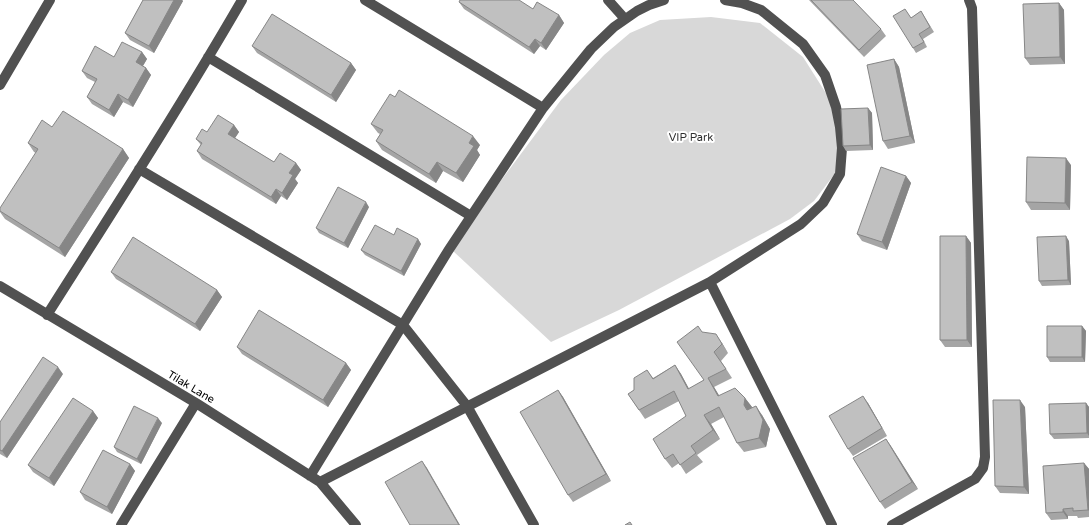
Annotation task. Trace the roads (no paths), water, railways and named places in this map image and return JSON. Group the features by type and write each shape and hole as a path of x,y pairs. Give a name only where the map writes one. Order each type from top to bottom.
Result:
{"street":[{"path":"0,85 50,0"},
{"path":"47,315 139,169 242,0"},
{"path":"365,0 543,108"},
{"path":"608,0 625,19"},
{"path":"310,476 448,251 543,108 591,49 614,27 637,11 664,0"},
{"path":"320,482 710,282 801,224 824,204 840,174 842,148 836,107 825,75 803,44 761,10 742,3 725,0"},
{"path":"892,525 975,479 983,468 985,457 972,8 969,0"},
{"path":"208,57 471,216"},
{"path":"139,169 403,325 467,406 534,525"},
{"path":"710,282 832,525"},
{"name":"Tilak Lane","path":"0,286 196,403 320,482 356,525"},
{"path":"121,525 196,403"}],"park label":[{"name":"VIP Park","path":"691,137"}]}
